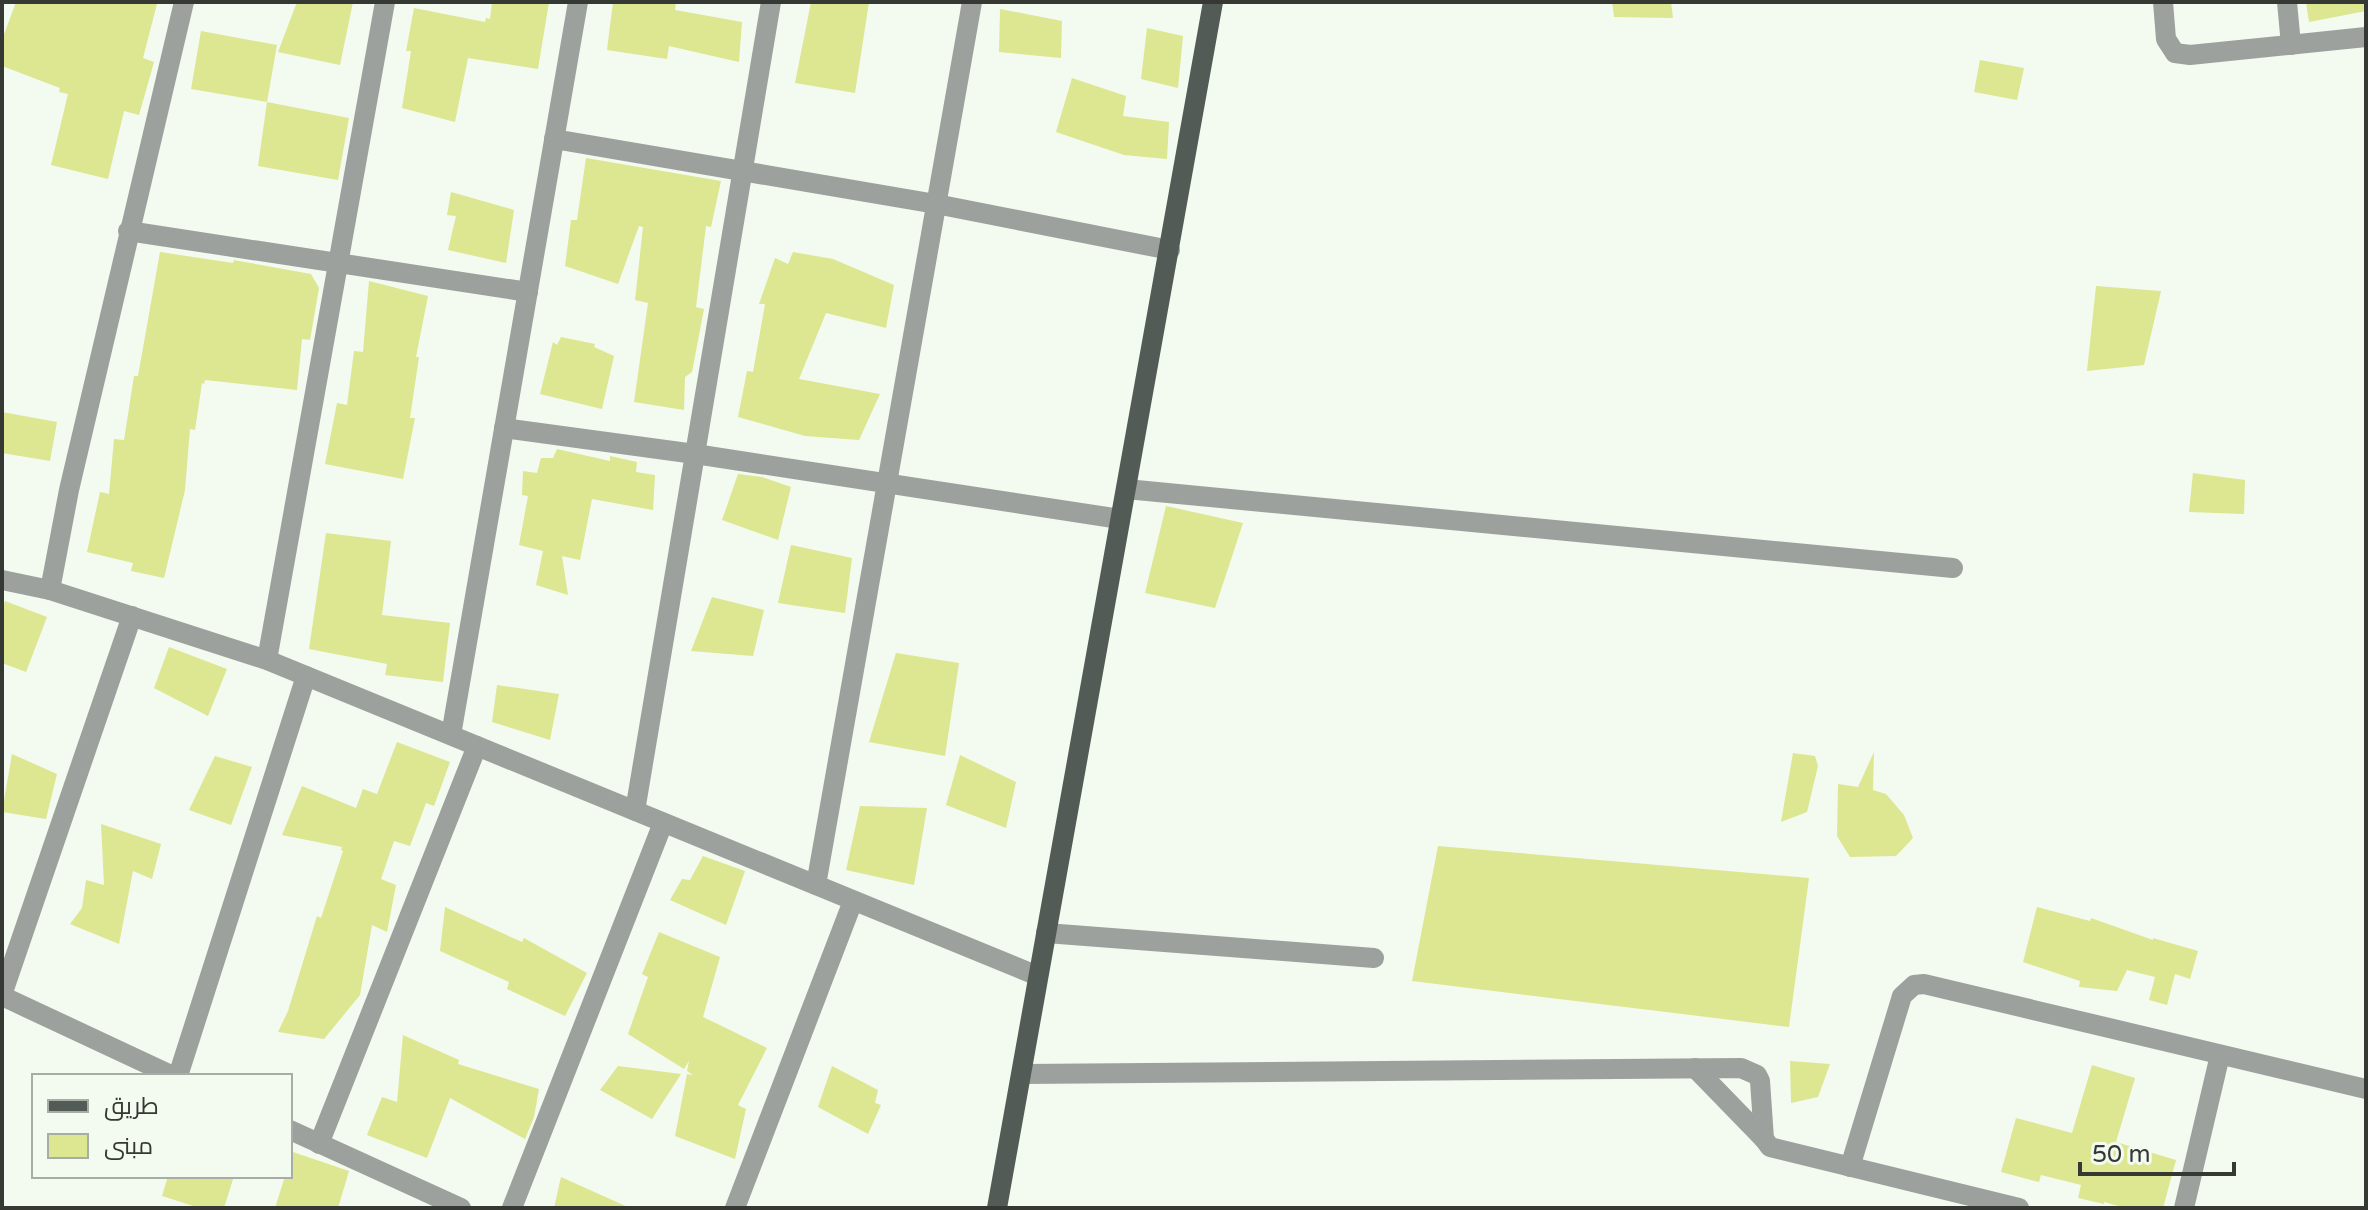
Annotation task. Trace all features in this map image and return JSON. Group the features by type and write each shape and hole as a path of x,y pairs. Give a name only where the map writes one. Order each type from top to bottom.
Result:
{"main road":[{"path":"997,1208 1213,2"}],"street":[{"path":"50,590 69,490 128,231 184,2"},
{"path":"267,660 385,2"},
{"path":"451,735 578,2"},
{"path":"635,811 771,2"},
{"path":"816,885 972,2"},
{"path":"2163,2 2166,39 2175,53 2190,55 2366,37"},
{"path":"2287,2 2291,45"},
{"path":"554,139 936,204 1170,250"},
{"path":"128,231 528,292"},
{"path":"504,428 1120,519"},
{"path":"1126,489 1953,568"},
{"path":"2,580 50,590 267,660 1038,976"},
{"path":"132,616 2,996 171,1074"},
{"path":"176,1074 306,676"},
{"path":"319,1144 477,746"},
{"path":"512,1208 663,823"},
{"path":"735,1208 853,901"},
{"path":"1046,933 1374,958"},
{"path":"1850,1167 1902,996 1914,985 1924,984 2366,1089"},
{"path":"2184,1208 2220,1055"},
{"path":"1695,1068 1775,1148 2019,1208"},
{"path":"1023,1074 1741,1068 1757,1075 1762,1089 1764,1139"},
{"path":"292,1131 461,1208"}],"building":[{"path":"16,2 157,4 143,58 154,62 139,115 124,111 108,179 51,165 68,94 2,66 2,40"},
{"path":"297,2 353,2 340,65 278,52"},
{"path":"492,2 549,2 538,69 468,58 455,122 402,108 411,51 406,51 414,8 485,22 486,18 490,19"},
{"path":"613,2 676,2 675,10 742,22 739,62 669,46 667,59 607,50"},
{"path":"811,2 869,2 855,93 795,83"},
{"path":"1612,2 1671,2 1673,18 1614,17"},
{"path":"2306,2 2366,2 2366,11 2309,22"},
{"path":"1000,9 1062,21 1061,58 999,52"},
{"path":"1147,28 1183,36 1178,88 1141,79"},
{"path":"201,31 277,45 267,102 191,89"},
{"path":"1980,60 2024,68 2017,100 1974,92"},
{"path":"1072,78 1126,96 1123,116 1169,122 1167,159 1124,155 1056,132"},
{"path":"267,102 349,118 338,180 258,166"},
{"path":"586,158 721,181 711,227 706,226 696,307 704,309 692,372 685,377 684,410 634,402 648,303 635,300 643,227 639,226 618,284 565,266 571,220 577,220"},
{"path":"451,192 514,210 506,263 448,250 456,216 447,215"},
{"path":"160,252 233,263 234,260 311,274 319,288 310,340 302,339 297,390 205,380 202,383 195,430 190,429 185,490 164,578 131,571 133,563 87,552 100,492 109,494 114,439 124,440"},
{"path":"793,252 833,259 894,285 886,328 826,313 799,379 880,394 859,440 805,436 738,417 747,371 753,372 765,304 759,304 775,258 788,264"},
{"path":"369,281 428,296 416,357 419,357 410,418 415,418 403,479 325,464 337,403 347,405 354,351 363,352"},
{"path":"2096,286 2161,291 2144,365 2087,371"},
{"path":"561,337 595,344 594,347 614,356 602,409 540,394 553,342 557,345"},
{"path":"2,412 57,422 50,461 2,453"},
{"path":"557,449 610,461 610,456 637,462 636,472 655,475 653,510 592,499 580,560 562,556 568,595 536,585 543,551 519,545 528,496 522,495 523,471 537,473 541,458 553,458"},
{"path":"2193,473 2245,480 2244,514 2189,512"},
{"path":"738,474 762,477 791,487 778,540 722,520"},
{"path":"1166,506 1243,523 1215,608 1145,593"},
{"path":"326,533 391,541 382,615 450,623 443,682 385,675 387,664 309,649"},
{"path":"791,545 852,558 845,613 778,603"},
{"path":"712,597 764,610 753,656 691,651"},
{"path":"5,601 47,617 26,672 2,663 2,610"},
{"path":"169,647 227,669 208,716 154,688"},
{"path":"896,653 959,663 945,756 869,742"},
{"path":"497,685 559,694 550,740 492,722"},
{"path":"397,742 450,762 434,806 426,803 410,846 394,841 381,879 396,885 387,932 372,925 360,995 324,1039 278,1032 288,1011 317,916 321,918 343,851 342,847 282,835 302,786 356,808 363,789 377,794"},
{"path":"1874,752 1873,790 1886,794 1904,815 1913,838 1896,856 1850,857 1837,836 1838,784 1858,787"},
{"path":"1793,753 1815,756 1818,766 1807,812 1781,822"},
{"path":"12,754 57,774 46,819 2,812"},
{"path":"960,755 1016,782 1006,828 946,805"},
{"path":"215,756 252,767 231,825 189,810"},
{"path":"860,806 927,808 914,885 846,870"},
{"path":"101,824 161,844 152,879 133,871 119,944 70,924 82,908 86,880 104,885"},
{"path":"1438,846 1809,878 1789,1027 1412,981"},
{"path":"703,856 745,871 726,925 670,900 682,879 690,880"},
{"path":"445,907 522,942 524,938 587,973 565,1016 507,989 509,982 440,951"},
{"path":"2037,907 2090,921 2091,918 2153,940 2198,951 2190,979 2175,974 2167,1005 2149,1000 2155,977 2127,970 2117,991 2079,987 2080,981 2023,962"},
{"path":"659,932 720,957 703,1017 767,1048 738,1105 746,1109 735,1159 675,1136 687,1074 693,1075 687,1071 689,1061 684,1069 628,1034 648,977 642,974"},
{"path":"403,1035 459,1060 458,1064 539,1089 534,1117 525,1139 450,1098 427,1158 367,1135 382,1097 397,1102"},
{"path":"1790,1061 1830,1064 1818,1097 1791,1103"},
{"path":"2092,1065 2135,1078 2116,1142 2176,1160 2163,1208 2126,1208 2104,1204 2078,1198 2081,1185 2041,1175 2039,1182 2001,1172 2016,1118 2072,1133"},
{"path":"618,1066 681,1074 652,1119 600,1090"},
{"path":"832,1066 878,1090 875,1103 881,1105 868,1134 818,1107"},
{"path":"292,1152 349,1171 338,1208 275,1208 284,1178 292,1178"},
{"path":"561,1177 630,1208 554,1208"},
{"path":"167,1178 233,1178 224,1208 200,1208 162,1196"}]}
